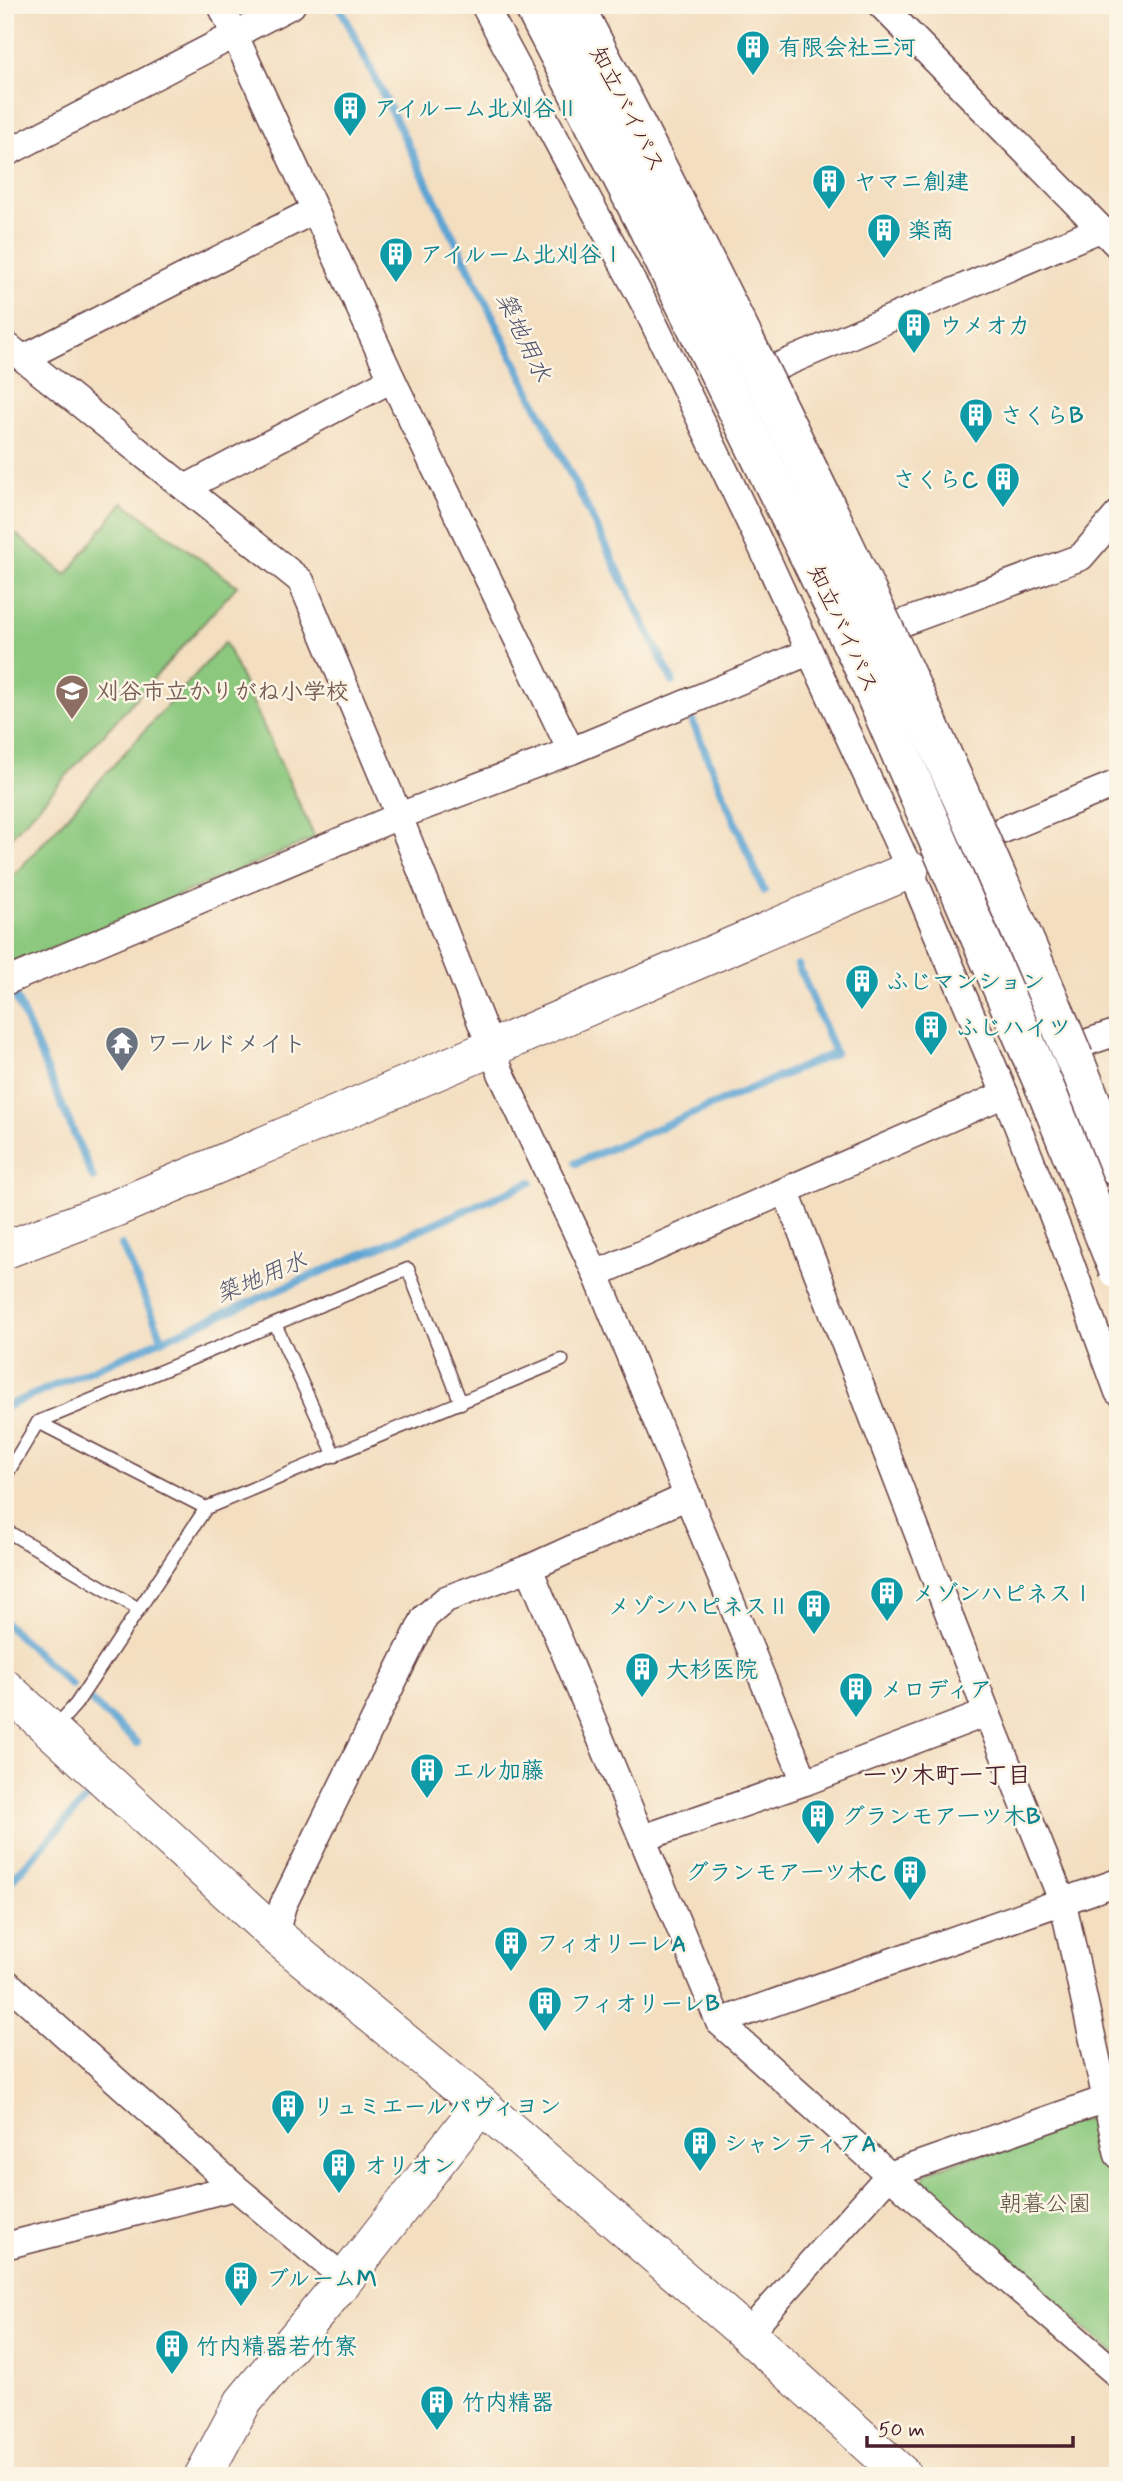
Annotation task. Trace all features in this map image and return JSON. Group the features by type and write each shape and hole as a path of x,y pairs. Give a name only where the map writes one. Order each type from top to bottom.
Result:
{"highway":[{"name":"知立バイパス","path":"533,5 643,218 860,660 1046,1090 1118,1270"},
{"name":"知立バイパス","path":"574,5 654,159 878,612 1008,899 1118,1168"}],"street":[{"path":"221,5 392,379 571,751"},
{"path":"5,155 292,5"},
{"path":"484,5 646,307 764,552 910,870 1005,1094 1118,1392"},
{"path":"590,5 774,368 1018,891 1085,1043 1118,1126"},
{"path":"774,368 1109,238 881,5"},
{"path":"315,210 15,351 301,580 501,1073 596,1274 805,1782"},
{"path":"187,487 392,379"},
{"path":"894,626 1081,557 1118,514"},
{"path":"5,982 399,816 571,751 809,652"},
{"path":"5,1250 116,1208 990,835 1118,783"},
{"path":"1085,1043 1118,1032"},
{"path":"596,1274 1005,1094"},
{"path":"786,1192 1063,1903 1118,2155"},
{"path":"275,1935 283,1905 425,1617 446,1599 529,1568 688,1496"},
{"path":"529,1568 719,2022 1118,2375"},
{"path":"5,1688 275,1935 481,2105 747,2334 904,2476"},
{"path":"643,1838 805,1782 987,1713"},
{"path":"719,2022 1118,1882"},
{"path":"5,1981 235,2187 345,2279"},
{"path":"747,2334 889,2175 1106,2099"},
{"path":"203,2476 243,2402 345,2279 481,2105"},
{"path":"5,2246 235,2187"}],"lane":[{"path":"5,1477 38,1422 276,1326 408,1269 461,1403"},
{"path":"276,1326 335,1456"},
{"path":"53,1730 76,1704 206,1508 562,1360"},
{"path":"38,1422 206,1508"},
{"path":"5,1531 139,1609"}],"green space":[{"path":"123,502 237,586 5,844 5,525 66,575"},
{"path":"225,642 315,838 5,968 5,885"},
{"name":"朝暮公園","path":"1095,2116 1118,2221 1118,2357 921,2184 926,2172"}],"waterway":[{"name":"築地用水","path":"341,9 673,682"},
{"name":"築地用水","path":"689,713 764,891"},
{"name":"築地用水","path":"576,1163 835,1053 798,965"},
{"path":"15,995 93,1178"},
{"name":"築地用水","path":"5,1407 531,1182"},
{"path":"122,1245 163,1340"},
{"name":"築地用水","path":"5,1623 71,1685"},
{"name":"築地用水","path":"92,1702 137,1743"},
{"name":"築地用水","path":"5,1887 85,1800"}],"place":[{"name":"有限会社三河","path":"753,77"},
{"name":"アイルーム北刈谷Ⅱ","path":"350,138"},
{"name":"ヤマニ創建","path":"829,211"},
{"name":"楽商","path":"884,260"},
{"name":"アイルーム北刈谷Ⅰ","path":"396,284"},
{"name":"ウメオカ","path":"914,355"},
{"name":"さくらB","path":"976,445"},
{"name":"さくらC","path":"1003,509"},
{"name":"刈谷市立かりがね小学校","path":"72,721"},
{"name":"ふじマンション","path":"862,1011"},
{"name":"ふじハイツ","path":"931,1057"},
{"name":"ワールドメイト","path":"122,1073"},
{"name":"メゾンハピネスⅠ","path":"887,1623"},
{"name":"メゾンハピネスⅡ","path":"814,1636"},
{"name":"大杉医院","path":"642,1699"},
{"name":"メロディア","path":"856,1719"},
{"name":"エル加藤","path":"427,1800"},
{"name":"グランモア一ツ木B","path":"818,1846"},
{"name":"グランモア一ツ木C","path":"910,1902"},
{"name":"フィオリーレA","path":"511,1973"},
{"name":"フィオリーレB","path":"545,2033"},
{"name":"リュミエールパヴィヨン","path":"288,2136"},
{"name":"シャンティアA","path":"700,2173"},
{"name":"オリオン","path":"339,2195"},
{"name":"ブルームM","path":"241,2308"},
{"name":"竹内精器若竹寮","path":"172,2376"},
{"name":"竹内精器","path":"437,2432"}],"district":[{"name":"一ツ木町一丁目","path":"947,1775"}]}
